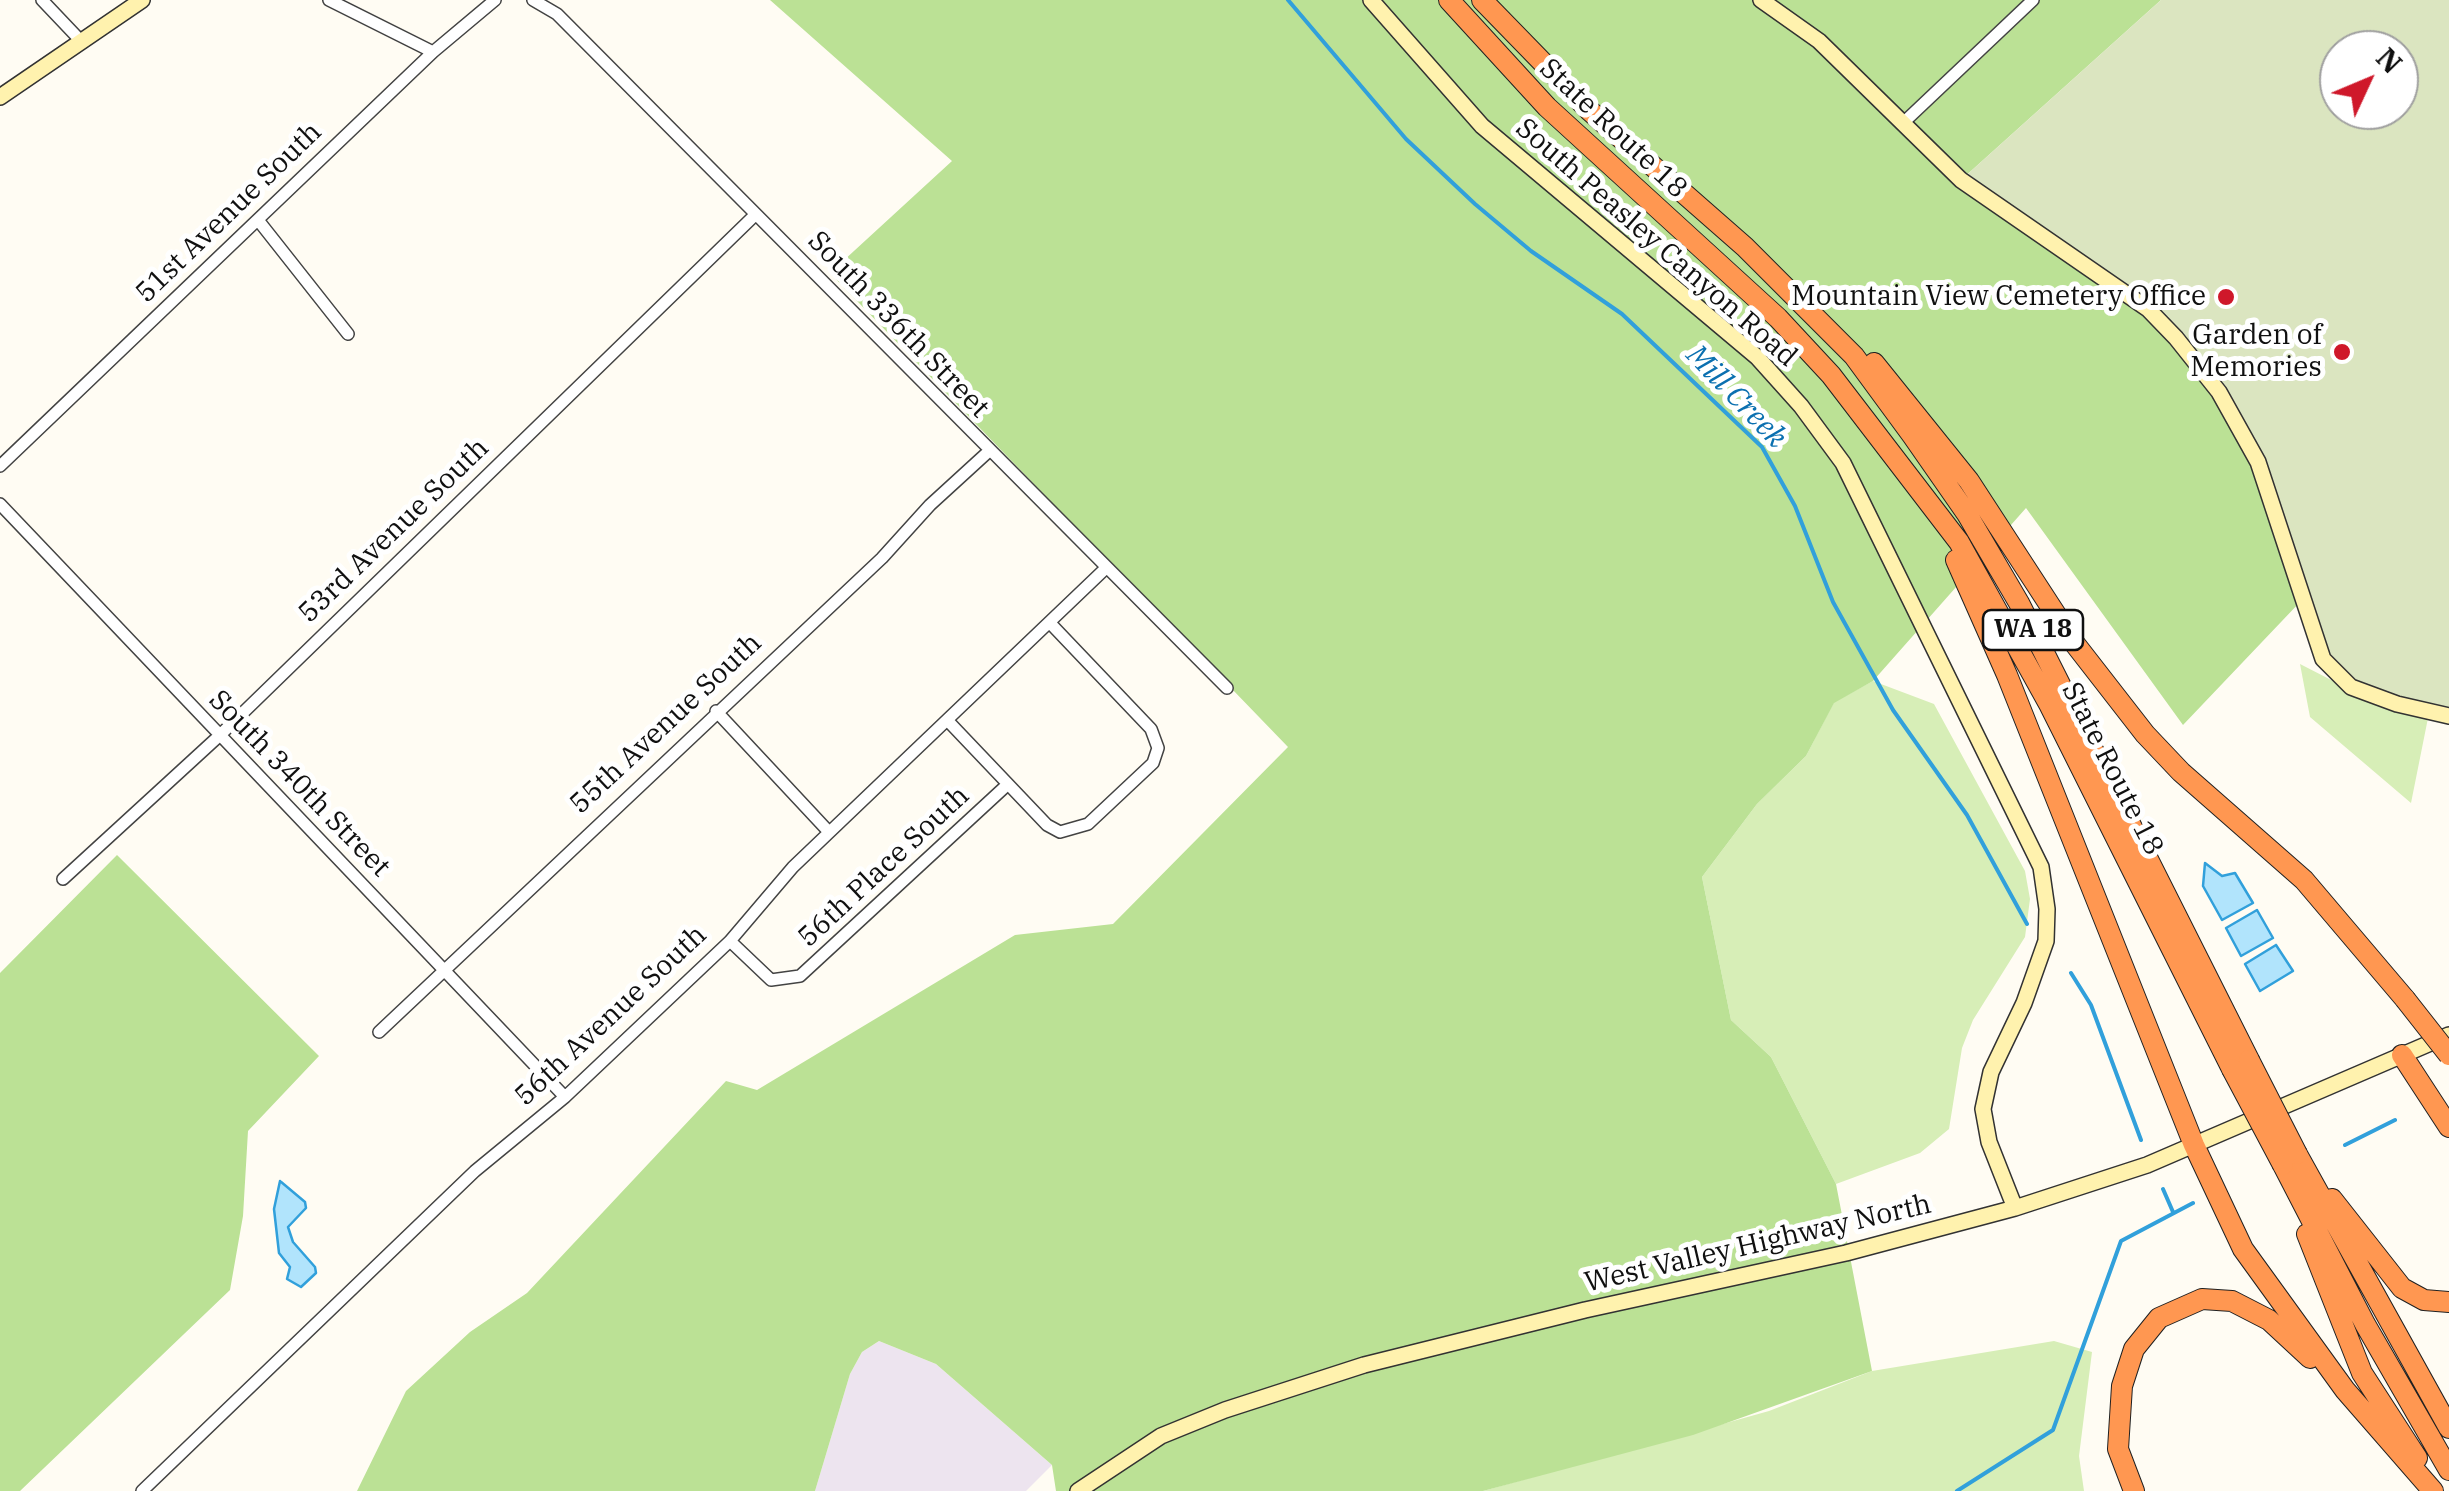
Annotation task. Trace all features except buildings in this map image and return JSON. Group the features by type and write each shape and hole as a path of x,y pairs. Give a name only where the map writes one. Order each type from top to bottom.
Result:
{"highway":[{"name":"State Route 18","path":"1449,0 1547,108 1778,318 1830,375 1926,500 1986,586 2290,1159 2449,1428"},
{"name":"State Route 18","path":"1482,0 1590,111 1745,247 1854,356 1967,514 2066,693 2240,1065"},
{"path":"1745,247 1780,268 1825,309 1912,406 2121,706 2181,772 2304,880 2449,1055"},
{"path":"1926,500 2007,675 2194,1144 2243,1249 2345,1390"},
{"path":"2402,1054 2449,1127"},
{"name":"State Route 18","path":"2290,1159 2297,1193 2365,1324 2449,1470"},
{"path":"2290,1159 2402,1288 2424,1300 2449,1302"},
{"path":"2297,1193 2326,1288 2362,1373 2435,1491"},
{"path":"2134,1491 2118,1449 2122,1386 2134,1350 2146,1330 2174,1309 2202,1299 2245,1305 2269,1320 2345,1390 2435,1491"}],"main road":[{"path":"0,97 142,0"},
{"name":"South Peasley Canyon Road","path":"1371,0 1482,126 1757,357 1843,463 2042,867 2046,941 2024,1003 1991,1072 1984,1109 1989,1142 2016,1208"},
{"path":"1761,0 1819,41 1961,180 2148,309 2220,392 2258,462 2314,638 2336,676 2351,687 2397,704 2449,716"},
{"name":"West Valley Highway North","path":"1078,1491 1162,1436 1364,1365 2016,1208 2108,1179 2449,1035"}],"street":[{"path":"42,0 80,40"},
{"path":"329,0 433,52"},
{"name":"51st Avenue South","path":"0,466 433,52 495,0"},
{"name":"South 336th Street","path":"533,0 557,14 1226,688"},
{"path":"1900,122 2033,0"},
{"name":"53rd Avenue South","path":"63,879 219,736 755,214"},
{"path":"258,220 348,334"},
{"name":"55th Avenue South","path":"379,1032 882,558 930,505 988,452"},
{"name":"South 340th Street","path":"0,504 565,1096"},
{"name":"56th Avenue South","path":"142,1491 475,1171 565,1096 730,940 829,832 1106,568"},
{"path":"948,721 1047,825 1068,832 1082,828 1153,763 1158,748 1146,723 1050,623"},
{"path":"716,711 829,832"},
{"name":"56th Place South","path":"730,940 764,975 780,982 790,980 818,964 1007,786"}],"shaded area":[{"path":"879,1341 936,1364 1052,1465 1026,1491 815,1491 850,1374 862,1352"}],"green space":[{"path":"770,0 2161,0 1961,180 2148,309 2244,433 2301,601 2183,725 2026,508 1873,681 1834,703 1806,756 1757,804 1702,877 1731,1020 1771,1057 1836,1184 1872,1371 1693,1435 1483,1491 1056,1491 1052,1465 936,1364 879,1341 862,1352 850,1374 815,1491 357,1491 406,1391 470,1332 527,1293 726,1081 757,1090 1015,935 1113,924 1288,747 830,273 952,161"},
{"path":"2161,0 2449,0 2449,716 2336,676 2258,462 2176,338 1961,180"},
{"path":"2300,664 2380,705 2428,718 2411,803 2310,717"},
{"path":"1873,681 1934,704 2025,871 2030,899 2025,937 1973,1020 1962,1048 1949,1129 1920,1153 1836,1184 1771,1057 1731,1020 1702,877 1757,804 1806,756 1834,702"},
{"path":"117,855 319,1056 248,1131 243,1216 230,1290 20,1491 0,1491 0,973"},
{"path":"2054,1341 2092,1352 2079,1456 2084,1491 1483,1491 1769,1411 1872,1371"}],"water":[{"path":"2205,863 2222,876 2235,873 2253,903 2222,920 2203,886"},
{"path":"2257,910 2273,938 2241,956 2226,928"},
{"path":"2276,945 2293,971 2260,991 2245,964"},
{"path":"280,1181 305,1202 306,1208 288,1227 293,1242 315,1267 316,1273 301,1287 287,1279 290,1267 279,1253 274,1209"}],"waterway":[{"name":"Mill Creek","path":"1288,0 1406,139 1531,251 1622,314 1762,447 1795,506 1833,602 1893,710 1967,815 2027,924"},
{"name":"Mill Creek","path":"2071,973 2091,1005 2141,1140"},
{"path":"2345,1145 2395,1120"},
{"name":"Mill Creek","path":"2163,1189 2173,1212"},
{"path":"1957,1491 2053,1430 2121,1241 2193,1203"}],"place":[{"name":"Mountain View Cemetery Office","path":"2226,297"},
{"name":"Garden of Memories","path":"2342,352"}]}
